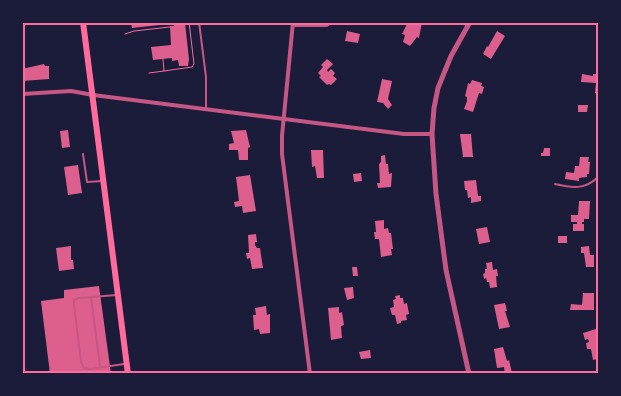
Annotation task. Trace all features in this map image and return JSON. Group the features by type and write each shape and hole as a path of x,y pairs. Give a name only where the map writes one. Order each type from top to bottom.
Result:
{"main road":[{"path":"84,22 128,374"}],"street":[{"path":"469,374 446,270 436,194 432,134 438,88 451,56 470,22"},
{"path":"293,24 282,136 282,154 310,374"},
{"path":"22,94 71,91 404,134 432,134"}],"lane":[{"path":"199,22 206,77 206,109"},
{"path":"293,24 327,26 332,22"},
{"path":"84,154 88,182 104,180"},
{"path":"554,184 568,187 583,187 593,182 598,176"},
{"path":"118,294 74,300 74,305 81,362 84,368 90,369 126,363"},
{"path":"91,297 100,367"}],"path":[{"path":"149,73 192,67 194,64 189,22"},
{"path":"125,34 134,31 170,28"},
{"path":"163,59 164,71"}],"building":[{"path":"131,22 169,22 169,24 132,28"},
{"path":"173,22 185,23 188,66 179,66 178,60 172,61 172,58 153,60 151,47 171,45 170,26 174,26"},
{"path":"408,22 422,22 419,38 417,37 410,46 403,42 405,35 402,34"},
{"path":"347,31 360,34 358,43 345,41"},
{"path":"497,31 505,36 491,59 483,54"},
{"path":"327,59 333,64 327,70 328,72 331,69 335,73 333,76 337,79 331,85 327,85 319,77 321,76 318,73 323,67 321,65"},
{"path":"44,64 49,66 49,79 22,81 22,69"},
{"path":"582,74 593,76 593,74 598,74 598,93 595,93 596,83 581,82"},
{"path":"382,79 392,81 388,99 392,105 388,109 383,103 377,102"},
{"path":"472,80 482,83 481,86 484,87 482,94 479,93 473,112 464,109 467,101 465,96 468,83 470,84"},
{"path":"578,105 588,105 587,112 578,112"},
{"path":"68,130 70,147 62,148 60,131"},
{"path":"246,130 250,147 248,148 248,160 239,160 238,150 229,150 229,144 234,143 231,131"},
{"path":"460,134 471,134 473,157 463,157"},
{"path":"544,148 550,148 550,156 541,156"},
{"path":"311,150 323,150 324,178 317,178 315,166 312,167"},
{"path":"385,155 389,174 392,173 391,187 378,188 377,183 380,183 379,164 381,156"},
{"path":"580,157 589,157 589,174 587,174 587,177 579,178 579,181 565,179 566,172 574,173 575,166 579,166"},
{"path":"78,165 82,193 68,195 64,167"},
{"path":"361,173 362,181 354,182 353,174"},
{"path":"250,175 256,211 243,213 242,206 235,207 234,202 239,201 236,177"},
{"path":"476,180 478,196 481,196 481,201 471,203 471,197 468,198 464,181"},
{"path":"579,201 590,201 589,219 584,219 584,222 582,222 584,224 584,231 573,231 573,224 577,224 577,222 571,222 571,215 578,215"},
{"path":"384,220 384,229 388,228 389,233 391,233 393,249 391,249 392,255 381,257 379,239 375,239 374,232 376,232 375,221"},
{"path":"487,227 490,242 479,244 476,229"},
{"path":"256,234 257,242 255,242 255,245 257,248 260,248 263,268 252,269 250,258 247,259 246,253 249,253 248,235"},
{"path":"558,236 567,236 567,243 558,243"},
{"path":"71,246 71,260 73,260 74,269 59,271 56,248"},
{"path":"589,246 590,255 594,255 594,267 586,267 584,253 581,253 581,247"},
{"path":"492,262 493,270 497,269 498,276 496,276 497,287 490,288 489,282 487,282 486,278 484,279 483,274 485,269 487,269 486,263"},
{"path":"352,267 357,267 358,276 353,276"},
{"path":"99,286 111,374 50,374 41,301 64,298 64,290"},
{"path":"353,287 354,298 347,300 344,288"},
{"path":"583,293 594,293 594,310 570,310 571,304 582,305"},
{"path":"400,295 400,298 403,298 404,304 407,303 409,314 406,315 407,320 397,324 395,315 392,315 390,308 394,307 393,300 396,299 395,296"},
{"path":"505,303 507,311 505,311 510,327 499,329 494,305"},
{"path":"266,306 267,315 270,314 270,333 260,334 259,329 254,330 253,315 256,315 255,308"},
{"path":"339,307 339,313 342,312 344,325 341,326 342,338 331,340 328,308"},
{"path":"596,329 598,359 593,360 591,349 587,349 586,343 589,342 588,339 585,340 583,333"},
{"path":"503,347 512,373 505,374 504,367 497,368 494,349"},
{"path":"370,350 371,358 361,359 359,352"}]}
